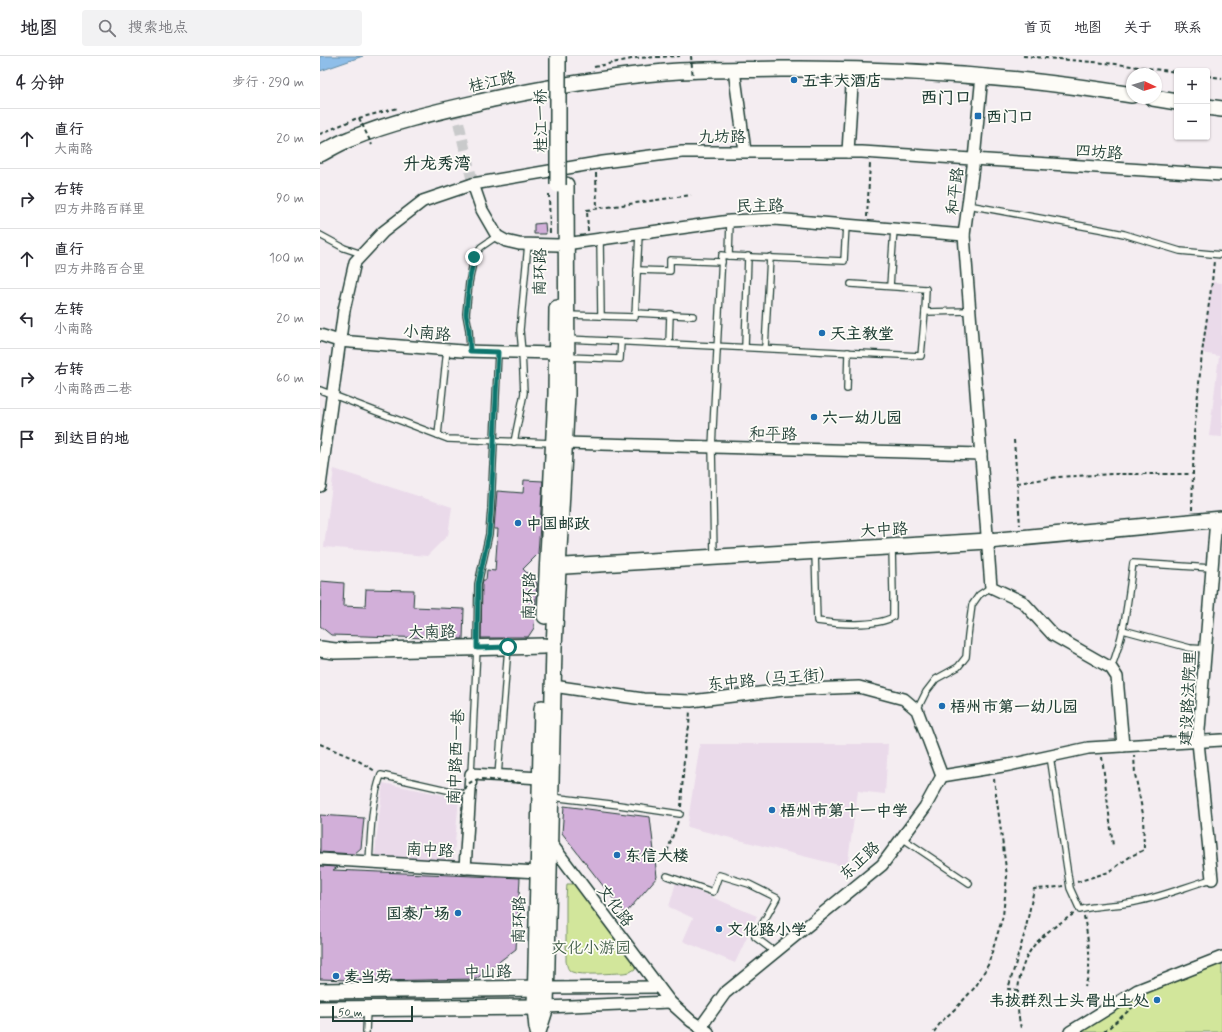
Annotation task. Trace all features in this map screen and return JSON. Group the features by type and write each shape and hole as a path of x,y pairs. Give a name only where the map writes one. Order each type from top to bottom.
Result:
{"main road":[{"name":"桂江一桥","path":"558,56 558,188"},
{"name":"桂江一桥","path":"558,188 566,56"},
{"name":"桂江路","path":"320,154 348,139 392,124 455,107 528,92 606,79 666,72 854,69 982,75 1072,85 1126,94"},
{"path":"1162,100 1174,102"},
{"path":"1210,107 1222,109"},
{"name":"南环路","path":"541,988 537,872 544,646 552,567 562,355 558,245 558,188"},
{"name":"南环路","path":"558,245 567,315 567,339 562,355"},
{"name":"大中路","path":"552,567 988,541 1219,519"},
{"name":"南环路","path":"538,1032 550,842 553,686 552,567"},
{"name":"大南路","path":"320,650 336,651 544,646"},
{"name":"中山路","path":"320,991 541,988"},
{"path":"320,1009 540,1007"}],"street":[{"path":"848,152 854,69"},
{"path":"734,70 745,151"},
{"name":"和平路","path":"982,75 974,158 964,235 991,587"},
{"name":"九坊路","path":"320,486 339,340 355,262 383,232 423,201 472,184 595,163 682,152 871,152 974,158"},
{"name":"四坊路","path":"974,158 1222,175"},
{"path":"472,184 482,210 497,236"},
{"name":"民主路","path":"497,236 513,243 558,245 730,221 774,219 964,235"},
{"name":"小南路","path":"320,335 339,340 470,351 522,352 562,355"},
{"name":"和平路","path":"559,443 981,454"},
{"name":"建设路法院里","path":"1212,879 1198,742 1212,568 1219,519"},
{"path":"991,587 1023,602 1053,635 1111,668 1118,677 1128,746"},
{"name":"东中路（马王街）","path":"553,686 643,699 691,701 784,690 859,687 904,699 917,710"},
{"path":"917,710 942,776 992,768 1088,748 1222,740"},
{"path":"471,774 540,778"},
{"name":"南中路西一巷","path":"465,868 471,774"},
{"name":"东正路","path":"704,1030 725,993 882,865 925,807 942,776"},
{"name":"文化路","path":"550,842 657,987 670,1002"},
{"name":"南中路","path":"320,859 537,872"},
{"path":"1070,1032 1138,990 1222,957"},
{"name":"中山路","path":"541,988 657,987"},
{"path":"540,1007 670,1002 704,1030"}],"lane":[{"path":"968,205 1124,234 1180,251 1222,256"},
{"path":"729,256 730,221"},
{"path":"714,558 712,447 722,255 844,261 846,225"},
{"path":"890,286 894,229"},
{"path":"567,315 635,317 639,234"},
{"path":"320,235 344,248 362,254"},
{"path":"470,351 469,330 466,314 469,283 474,257 481,247 497,236"},
{"path":"594,240 601,316"},
{"path":"514,442 524,393 520,330 528,244"},
{"path":"745,347 748,256"},
{"path":"765,348 770,258"},
{"path":"637,270 670,271 670,260 722,262"},
{"path":"567,339 921,356 926,289 851,284"},
{"path":"924,312 970,311"},
{"path":"635,313 693,316"},
{"path":"669,344 670,314"},
{"path":"562,355 620,359 621,342"},
{"path":"438,435 447,349"},
{"name":"南中路西一巷","path":"471,774 477,648 478,584 489,534 495,441 498,352"},
{"path":"846,389 848,352"},
{"path":"320,390 448,439 559,443"},
{"path":"815,552 817,621 842,624 885,621 893,617 894,594 892,547"},
{"path":"1111,668 1119,650 1133,563 1212,568"},
{"path":"917,710 926,692 936,679 958,667 966,656 972,605 979,595 991,587"},
{"path":"1123,630 1190,648 1206,649"},
{"path":"498,776 508,647"},
{"path":"1050,756 1070,888 1080,910 1154,898 1212,879"},
{"path":"369,862 372,812 376,789 381,775 469,794"},
{"path":"550,797 680,814"},
{"path":"902,838 969,883"},
{"path":"667,876 712,892 719,875 749,884 777,898 755,937 775,952"},
{"path":"366,1032 368,1009"}],"path":[{"path":"591,67 636,58 680,56"},
{"path":"690,56 693,78"},
{"path":"1023,56 1116,64 1174,72"},
{"path":"1210,76 1222,78"},
{"path":"359,118 372,145"},
{"path":"867,227 871,152"},
{"path":"595,163 598,208"},
{"path":"558,188 558,245"},
{"path":"594,240 587,210 691,195"},
{"path":"1192,522 1194,434 1214,254"},
{"path":"1014,440 1021,538"},
{"path":"1017,483 1112,474 1193,474"},
{"path":"665,858 680,814 685,743 689,727 691,701"},
{"path":"320,744 357,760 381,775"},
{"path":"1109,872 1131,856 1144,850 1144,827 1140,796 1128,746"},
{"path":"1101,748 1113,846"},
{"path":"934,1032 941,1022 976,986 988,965 1002,916 1007,876 992,768"},
{"path":"462,817 464,793 469,783 477,779 482,779 521,783"},
{"path":"1018,990 1008,989 1025,932 1034,889"},
{"path":"1021,1028 1017,1005 1018,990 1028,953 1039,939 1080,910 1084,916 1090,957 1085,988"}],"shaded area":[{"path":"1212,282 1222,283 1222,437 1209,436 1219,356 1202,353"},
{"path":"334,469 452,507 448,535 427,556 324,547"},
{"name":"梧州市第十一中学","path":"700,744 888,744 885,794 858,791 847,867 687,827"},
{"path":"383,783 459,798 453,865 374,861"},
{"name":"文化路小学","path":"676,882 757,916 735,963 683,941 693,918 669,907"}],"green space":[{"name":"文化小游园","path":"567,884 573,884 577,887 635,965 635,969 630,972 623,973 597,974 582,974 569,970 566,961"},
{"path":"1222,957 1222,1032 1070,1032 1138,990"}],"water":[{"path":"320,56 363,56 320,71"}],"building":[{"path":"545,223 546,234 534,234 534,224"},
{"path":"524,480 543,481 538,554 523,569 537,583 534,628 528,637 481,638 482,584 483,580 486,580 487,570 495,571 498,529 494,529 497,491 523,493"},
{"path":"321,581 344,583 343,606 365,607 366,589 414,590 413,607 464,609 463,639 331,635 320,626"},
{"name":"东信大楼","path":"564,806 650,817 657,877 625,914 562,833"},
{"path":"320,815 364,818 361,848 354,854 320,852"},
{"path":"320,866 338,867 333,870 520,878 516,949 476,979 375,981 320,979"}],"tunnel":[{"path":"455,107 473,184"}],"place":[{"name":"五丰大酒店","path":"794,80"},
{"name":"西门口","path":"978,116"},
{"name":"天主教堂","path":"822,333"},
{"name":"六一幼儿园","path":"814,417"},
{"name":"中国邮政","path":"518,523"},
{"name":"梧州市第一幼儿园","path":"942,706"},
{"name":"梧州市第十一中学","path":"772,810"},
{"name":"东信大楼","path":"617,855"},
{"name":"国泰广场","path":"458,913"},
{"name":"文化路小学","path":"719,929"},
{"name":"麦当劳","path":"336,976"},
{"name":"韦拔群烈士头骨出土处","path":"1157,1000"}],"district":[{"name":"西门口","path":"946,97"},
{"name":"升龙秀湾","path":"437,163"}],"route":[{"path":"474,257 469,283 466,314 469,330 470,351 498,352 491,509 489,534 478,584 477,648 508,647"}]}
